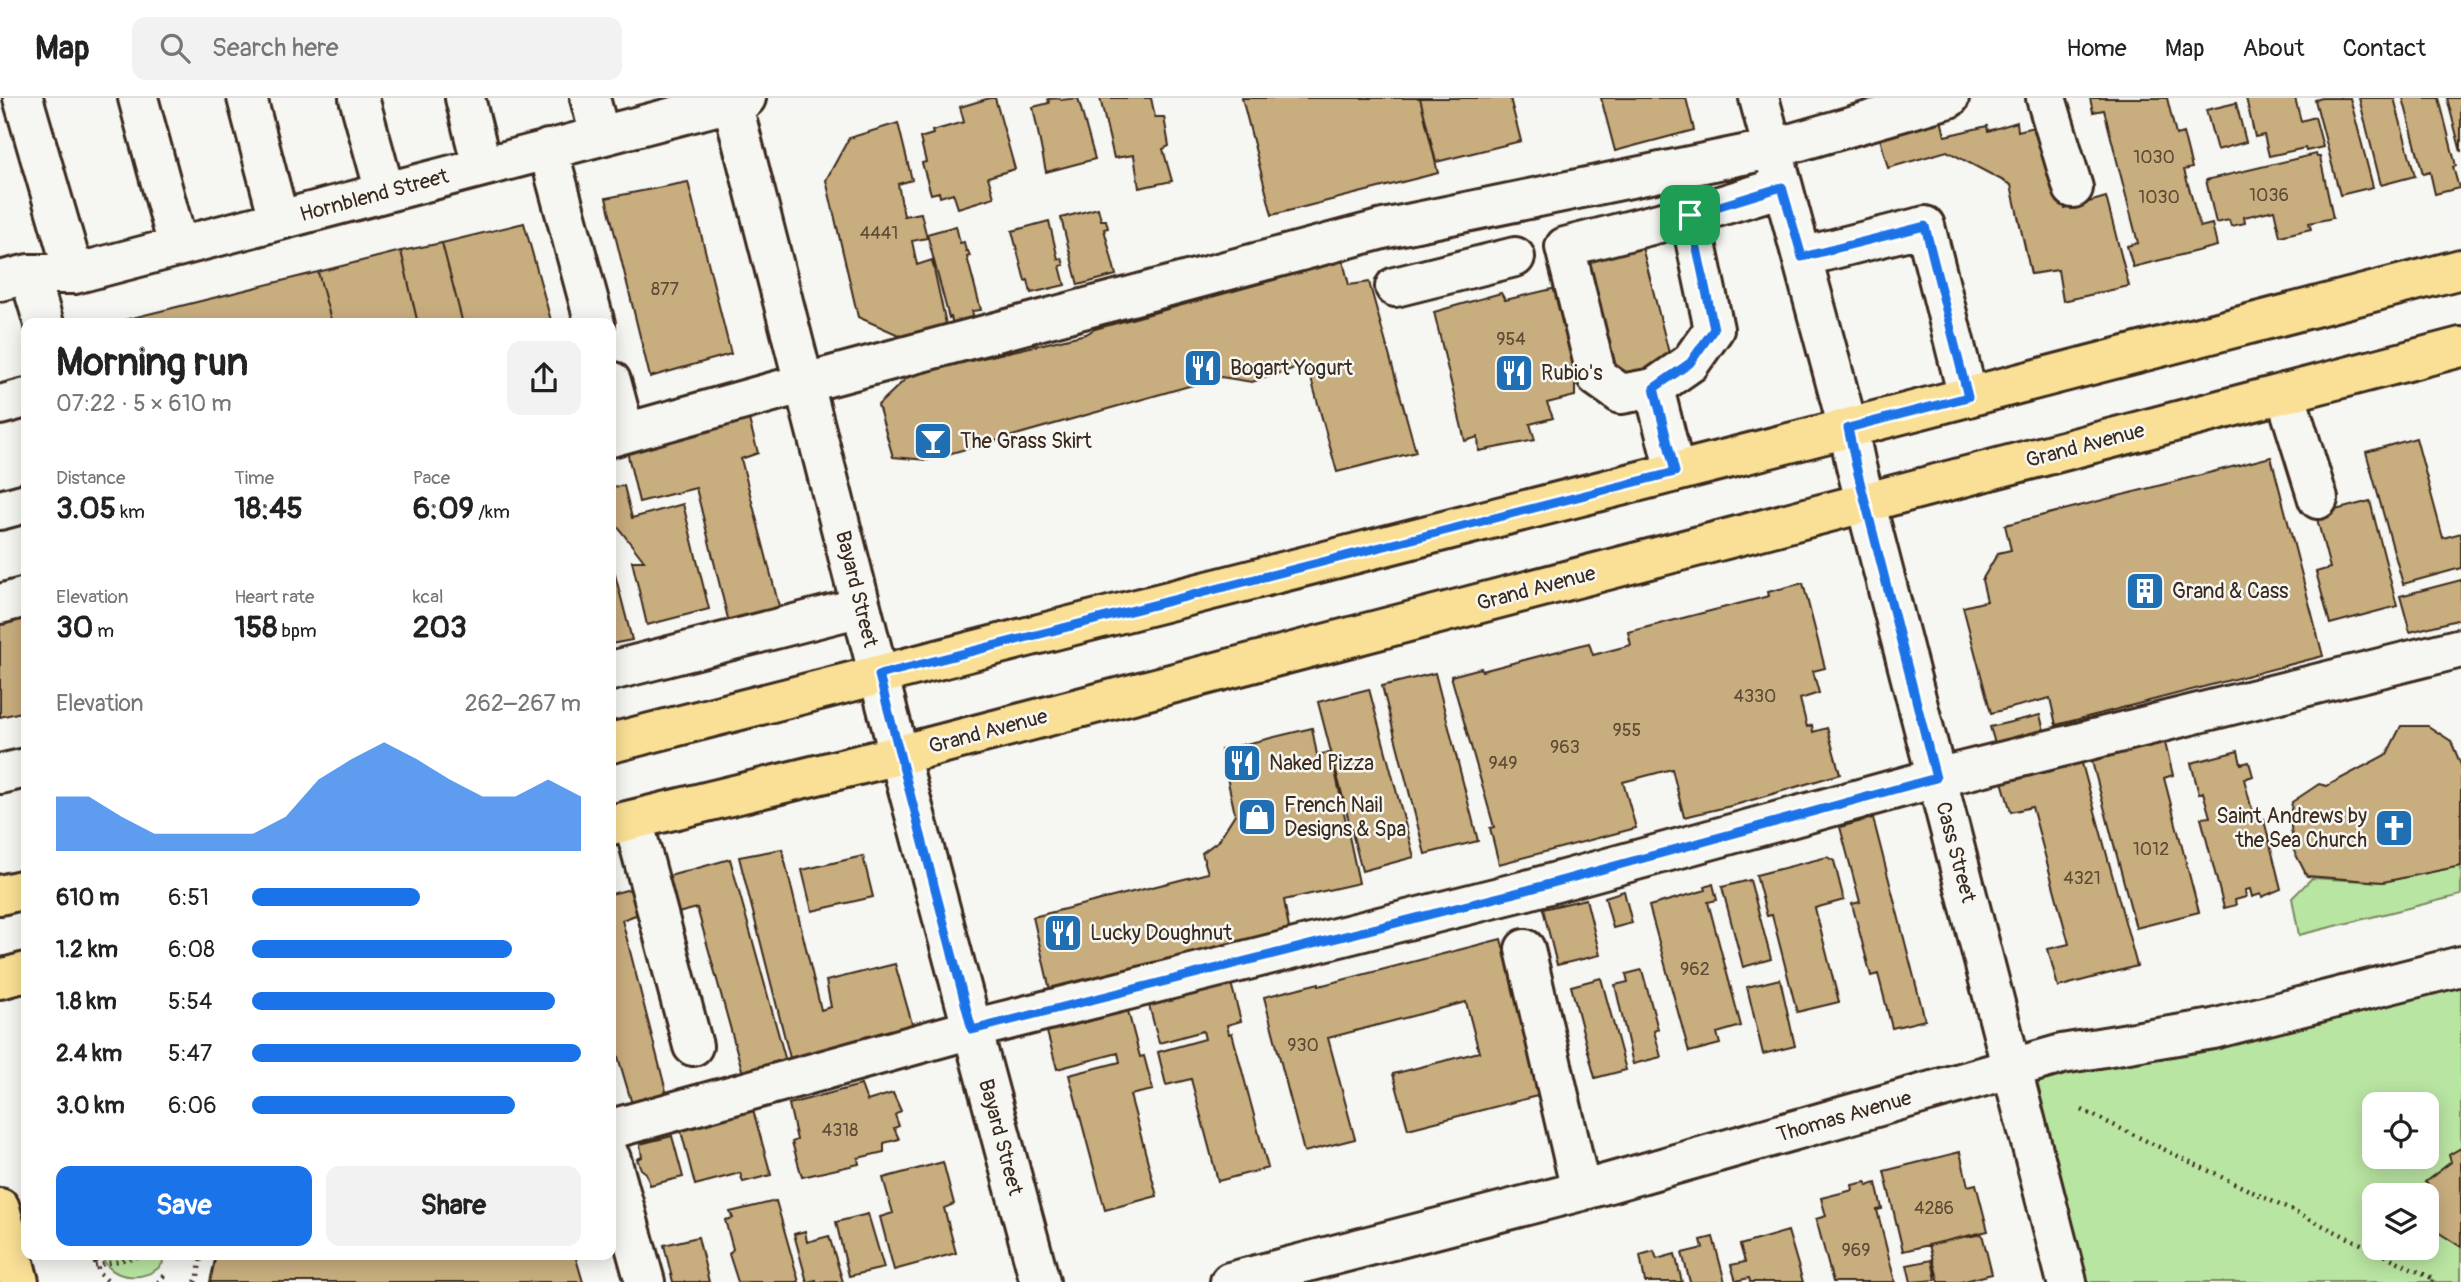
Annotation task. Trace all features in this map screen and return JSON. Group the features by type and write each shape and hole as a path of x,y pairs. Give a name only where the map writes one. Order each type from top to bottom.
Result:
{"main road":[{"path":"616,742 2461,269"},
{"name":"Grand Avenue","path":"622,822 899,755 2461,347"},
{"path":"0,895 21,890"},
{"path":"0,979 21,973"},
{"path":"0,1208 14,1281"}],"street":[{"path":"23,98 74,274"},
{"path":"138,98 178,246"},
{"path":"247,98 279,220"},
{"path":"359,98 385,192"},
{"path":"465,98 482,167"},
{"path":"590,98 600,136"},
{"name":"Cass Street","path":"1759,98 1848,428 2067,1282"},
{"path":"618,435 1383,229 1772,149 1949,98"},
{"path":"2046,98 2073,188"},
{"name":"Hornblend Street","path":"15,277 74,274 737,99"},
{"name":"Bayard Street","path":"737,99 861,607 1040,1282"},
{"path":"548,149 593,318"},
{"path":"1690,215 1714,329 1690,363 1654,388 1621,394 1597,377 1565,247 1690,215 1782,187"},
{"path":"1802,257 1925,226 1968,397"},
{"path":"1395,287 1515,257"},
{"path":"15,277 40,318"},
{"path":"1654,388 1675,472"},
{"path":"2284,393 2318,499"},
{"path":"0,405 21,399"},
{"path":"0,510 21,504"},
{"path":"616,670 861,607"},
{"path":"616,1128 972,1030 1527,890 1936,778 2461,648"},
{"path":"0,774 21,769"},
{"path":"622,822 693,1046"},
{"path":"1525,949 1581,1191"},
{"name":"Thomas Avenue","path":"1230,1282 1581,1191 2062,1054 2213,1030 2461,967"},
{"path":"616,1177 645,1282"}],"path":[{"path":"2082,1110 2434,1279 2432,1282"},
{"path":"93,1260 95,1266 109,1282"},
{"path":"95,1266 123,1260"},
{"path":"195,1282 200,1260"},
{"path":"158,1282 167,1273"}],"green space":[{"path":"2461,866 2461,895 2299,935 2292,898 2312,878 2383,882"},
{"path":"2461,971 2461,1282 2083,1282 2029,1079"},
{"path":"104,1260 162,1260 163,1263 149,1274 140,1276 121,1274"}],"building":[{"path":"995,98 1015,169 988,177 994,197 958,208 953,193 940,197 939,192 931,194 922,163 926,162 920,138 933,134 932,131 964,122 960,107"},
{"path":"1078,98 1095,159 1046,172 1033,107 1049,103 1048,99"},
{"path":"1100,98 1151,98 1155,117 1164,117 1169,146 1163,149 1172,181 1139,188 1134,155 1114,158"},
{"path":"1242,98 1420,98 1438,173 1272,215"},
{"path":"1420,98 1510,98 1521,141 1436,162"},
{"path":"1601,98 1686,98 1694,130 1615,151"},
{"path":"2090,98 2167,98 2176,135 2183,133 2192,168 2184,170 2200,227 2212,224 2217,246 2133,267 2127,246 2138,243 2104,110 2093,112"},
{"path":"2246,98 2295,98 2301,121 2315,117 2323,147 2269,156 2264,135 2255,137"},
{"path":"2350,98 2373,187 2340,195 2315,100"},
{"path":"2359,98 2394,98 2415,176 2381,185"},
{"path":"2403,98 2439,98 2459,188 2435,194 2430,172 2423,174"},
{"path":"2447,98 2461,98 2461,152"},
{"path":"2236,103 2246,142 2217,150 2206,110"},
{"path":"1938,107 1945,136 1987,126 1988,131 2017,122 2018,131 2049,123 2065,209 2106,197 2129,286 2063,301 2058,270 2031,274 2011,185 1947,151 1888,168 1876,124"},
{"path":"898,123 912,180 898,184 904,216 921,213 927,238 912,241 917,265 932,260 948,333 910,340 858,317 826,180 849,138"},
{"path":"2316,154 2320,157 2333,218 2309,223 2311,229 2280,236 2274,210 2244,217 2245,223 2231,226 2229,220 2216,223 2206,180"},
{"path":"688,182 731,354 650,377 606,198"},
{"path":"1098,208 1101,220 1106,220 1108,228 1104,229 1116,275 1078,285 1061,218"},
{"path":"1049,221 1058,259 1062,258 1064,265 1060,266 1065,285 1031,293 1028,280 1025,281 1012,231"},
{"path":"524,223 550,318 461,318 442,243"},
{"path":"956,226 960,243 964,242 970,256 967,257 981,310 972,311 974,318 953,324 951,317 949,318 927,234"},
{"path":"1640,239 1671,361 1628,384 1606,373 1582,267 1593,254"},
{"path":"442,243 461,318 417,318 401,251"},
{"path":"401,251 417,318 330,318 318,272"},
{"path":"1343,261 1349,285 1369,282 1416,452 1337,472 1307,364 1252,382 1221,377 927,460 893,457 878,405 910,375 1086,334 1095,329"},
{"path":"318,272 330,318 132,318"},
{"path":"1565,286 1588,382 1575,385 1575,396 1547,403 1553,418 1530,424 1535,440 1479,451 1478,437 1465,441 1434,312 1501,293 1505,300"},
{"path":"748,416 758,453 741,459 781,614 730,627 696,488 639,502 626,447"},
{"path":"2416,438 2443,538 2461,533 2461,568 2403,584 2366,452"},
{"name":"Grand & Cass","path":"2271,457 2323,656 2056,725 2050,698 1991,713 1963,607 1987,601 1982,580 1998,553 2011,550 2005,525"},
{"path":"624,486 632,518 683,504 709,609 647,625 632,561 644,561 616,526 616,487"},
{"path":"2370,501 2397,606 2330,624 2316,572 2330,568 2316,515"},
{"path":"616,578 632,640 616,643"},
{"path":"2461,580 2461,619 2410,632 2400,596"},
{"path":"1803,583 1825,668 1813,671 1819,693 1800,699 1807,727 1812,725 1813,732 1827,728 1840,774 1684,817 1672,769 1623,782 1636,828 1499,864 1490,828 1494,827 1451,676 1481,668 1482,671 1589,643 1593,655 1631,645 1628,632 1769,596 1768,592"},
{"path":"21,615 21,712 0,717 0,620"},
{"path":"1435,673 1478,841 1425,854 1382,686"},
{"path":"1369,689 1414,857 1362,871 1318,702"},
{"path":"2040,715 2046,738 1997,750 1990,727"},
{"path":"2401,726 2428,726 2451,741 2461,765 2461,866 2383,882 2307,876 2294,851 2290,819 2292,802 2319,784 2327,786 2387,754"},
{"path":"1312,728 1317,755 1331,752 1359,883 1284,900 1292,945 1053,1003 1033,917 1208,873 1202,853 1218,841 1235,814 1221,750"},
{"path":"2163,735 2173,775 2164,778 2199,912 2136,928 2090,754"},
{"path":"2238,751 2241,764 2249,762 2253,776 2244,779 2255,822 2264,820 2281,889 2262,897 2261,894 2252,897 2250,889 2245,890 2246,897 2235,900 2236,905 2224,908 2201,818 2210,817 2203,792 2199,794 2191,763"},
{"path":"2080,756 2137,966 2058,987 2048,949 2069,944 2032,807 2011,812 2001,778"},
{"path":"1873,818 1925,1020 1892,1028 1878,974 1871,976 1852,904 1860,902 1840,827"},
{"path":"782,849 821,1010 831,1007 826,981 895,964 913,1027 791,1062 739,857"},
{"path":"863,856 873,897 812,911 802,870"},
{"path":"1827,857 1834,861 1844,900 1815,908 1839,1002 1797,1012 1772,915 1767,916 1756,875"},
{"path":"730,859 787,1065 744,1077 697,908 678,913 666,877"},
{"path":"1750,880 1771,959 1743,967 1722,887"},
{"path":"1713,884 1717,900 1708,902 1741,1026 1717,1033 1720,1044 1689,1052 1649,906 1706,890 1705,887"},
{"path":"638,887 644,912 622,920 667,1095 632,1104 616,1050 616,893"},
{"path":"1624,891 1632,923 1613,928 1605,897"},
{"path":"1586,899 1600,955 1557,965 1543,909"},
{"path":"1501,939 1541,1095 1408,1129 1393,1074 1479,1052 1466,1002 1328,1038 1355,1139 1304,1152 1264,997 1319,983 1319,986"},
{"path":"1642,970 1658,1029 1654,1031 1661,1057 1633,1064 1615,985 1628,982 1626,974"},
{"path":"1601,978 1626,1070 1595,1078 1571,986"},
{"path":"1780,979 1795,1046 1763,1054 1747,987"},
{"path":"1231,983 1241,1021 1227,1025 1229,1034 1232,1033 1268,1168 1218,1181 1191,1079 1166,1085 1158,1052 1205,1039 1203,1031 1159,1043 1149,1005"},
{"path":"1128,1011 1140,1057 1144,1056 1153,1090 1130,1095 1157,1196 1105,1210 1069,1075 1120,1062 1118,1053 1057,1069 1047,1032"},
{"path":"861,1085 867,1101 893,1093 901,1111 895,1115 899,1126 894,1128 899,1139 884,1143 884,1152 858,1158 859,1164 802,1177 792,1142 797,1140 789,1104"},
{"path":"753,1110 771,1175 743,1182 740,1173 695,1185 680,1127"},
{"path":"672,1136 683,1177 650,1185 637,1159 642,1157 640,1144"},
{"path":"2461,1148 2461,1247 2439,1233 2439,1183 2425,1182 2451,1162 2449,1155"},
{"path":"1960,1152 1968,1186 1976,1184 1988,1231 1903,1251 1884,1171"},
{"path":"943,1162 954,1204 944,1208 956,1253 894,1270 880,1217 893,1213 883,1178"},
{"path":"1866,1182 1867,1186 1876,1183 1882,1209 1877,1210 1895,1282 1833,1282 1816,1219 1826,1216 1821,1198 1853,1190 1852,1185"},
{"path":"776,1201 799,1282 738,1282 729,1254 733,1249 725,1220 733,1218 730,1212"},
{"path":"868,1214 884,1268 849,1276 836,1222"},
{"path":"805,1231 807,1242 829,1236 843,1282 807,1282 794,1234"},
{"path":"1788,1231 1803,1282 1750,1282 1749,1278 1736,1281 1731,1265 1745,1262 1740,1245"},
{"path":"1982,1234 1992,1274 1961,1282 1939,1282 1929,1245"},
{"path":"698,1237 709,1282 673,1282 664,1245"},
{"path":"1713,1237 1725,1282 1690,1282 1682,1253 1703,1248 1701,1240"},
{"path":"1654,1251 1657,1259 1675,1254 1682,1282 1645,1282 1640,1255"},
{"path":"215,1260 576,1260 583,1282 210,1282"},
{"path":"1932,1260 1936,1280 1911,1282 1907,1265"}],"place":[{"name":"Bogart Yogurt","path":"1203,368"},
{"name":"Rubio's","path":"1514,373"},
{"name":"The Grass Skirt","path":"933,441"},
{"name":"Grand & Cass","path":"2145,591"},
{"name":"Naked Pizza","path":"1242,763"},
{"name":"French Nail Designs & Spa","path":"1257,817"},
{"name":"Saint Andrews by the Sea Church","path":"2394,828"},
{"name":"Lucky Doughnut","path":"1063,933"}],"route":[{"path":"1782,187 1802,257 1925,226 1968,397 1848,428 1936,778 1527,890 972,1030 879,675 1675,472 1654,388 1690,363 1714,329 1690,215 1782,187"}]}
